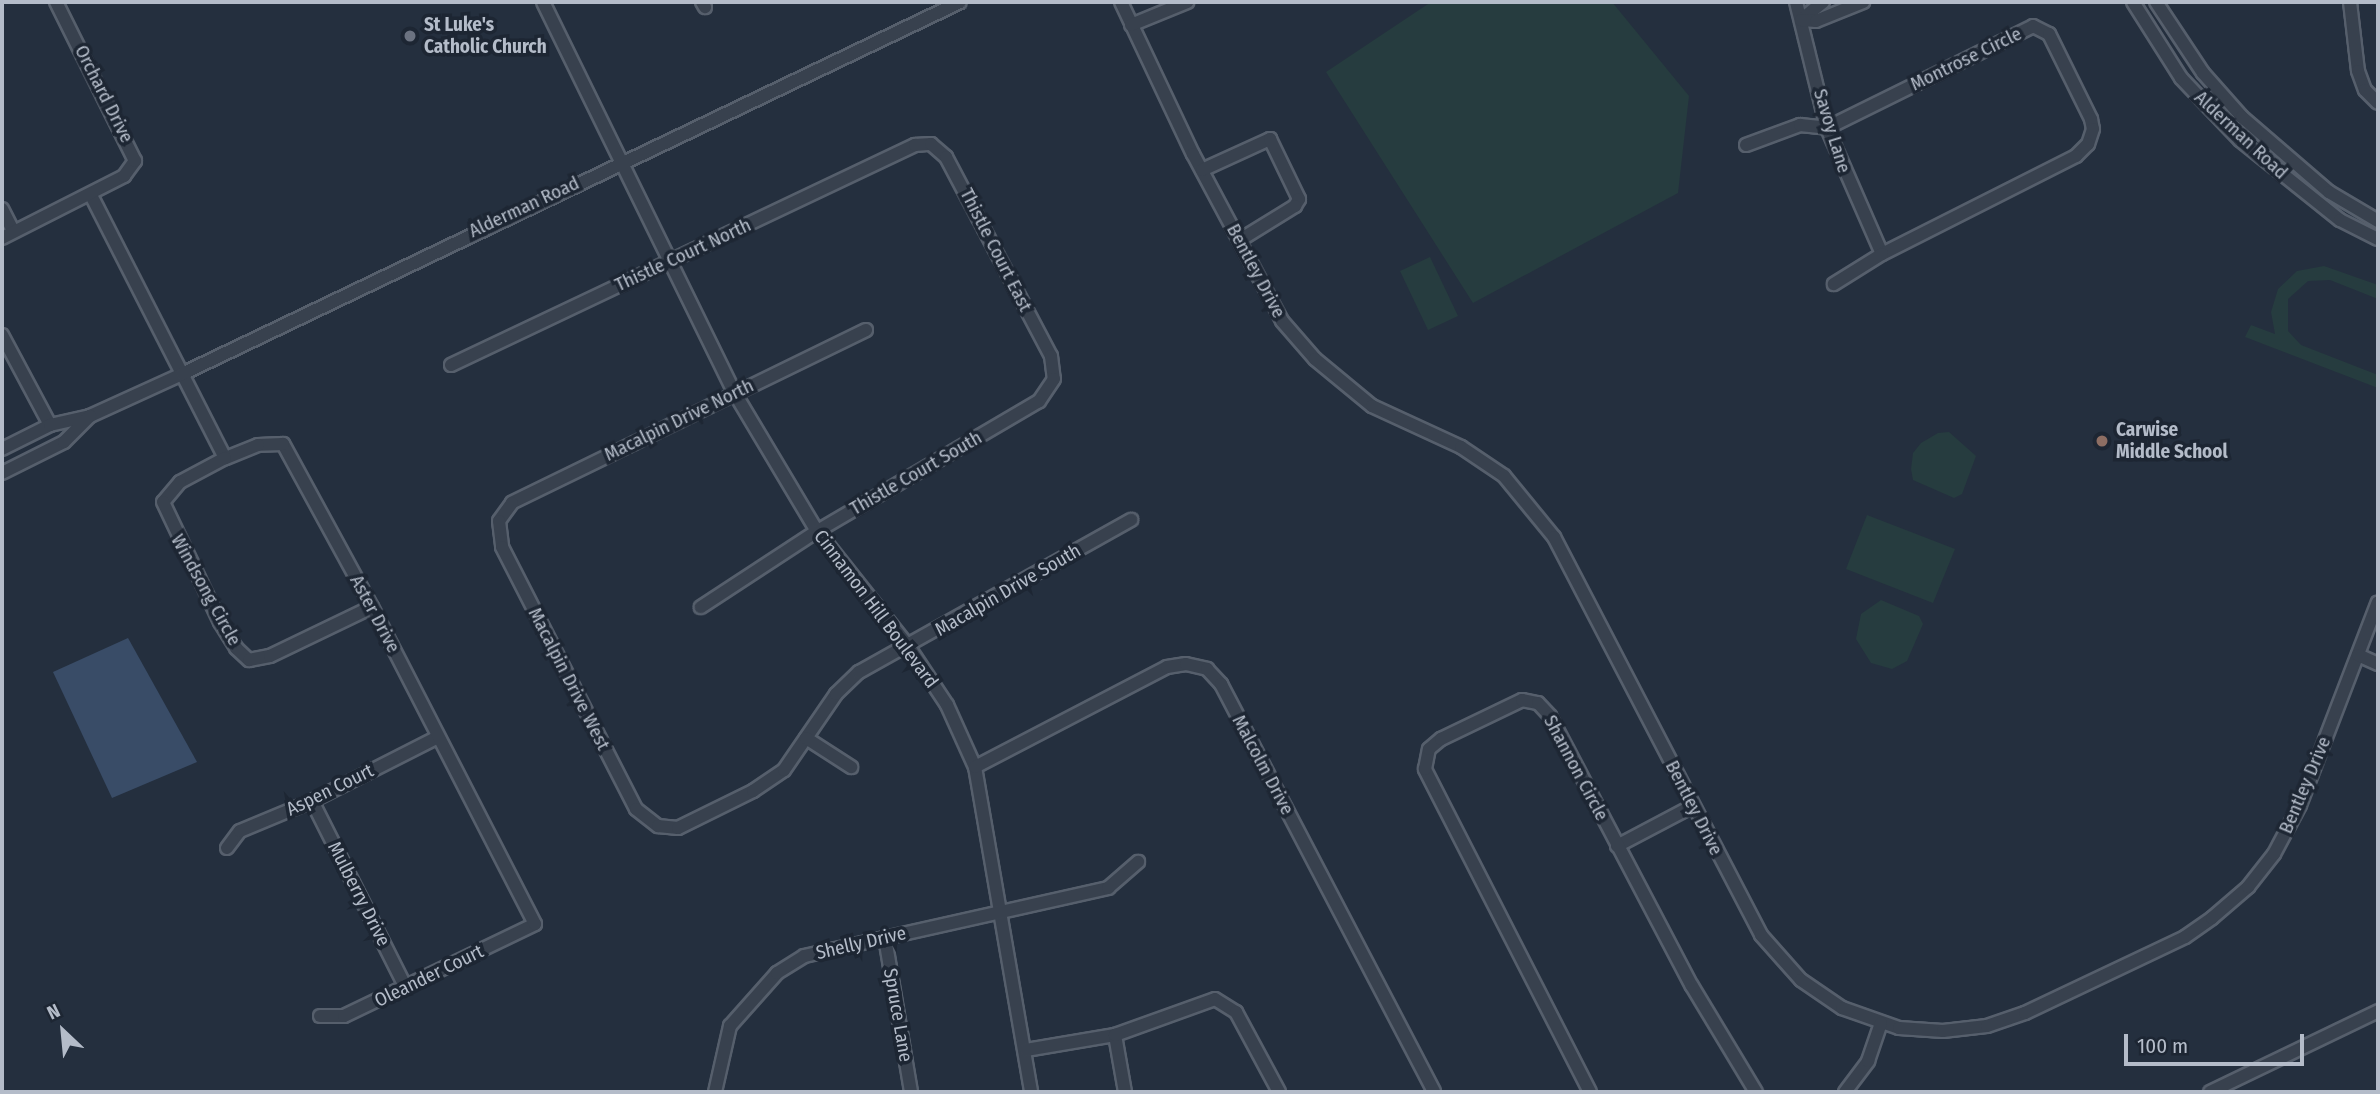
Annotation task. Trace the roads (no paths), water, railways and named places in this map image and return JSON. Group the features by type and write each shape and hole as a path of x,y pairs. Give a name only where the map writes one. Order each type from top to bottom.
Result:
{"street":[{"name":"Orchard Drive","path":"7,235 91,195 124,176 135,161 56,2"},
{"name":"Cinnamon Hill Boulevard","path":"543,2 624,160 734,392 817,531 908,646 947,705 975,766 1003,911 1031,1092"},
{"name":"Alderman Road","path":"2,449 50,425 90,416 182,374 624,160 960,2"},
{"name":"Bentley Drive","path":"1121,2 1202,170 1282,321 1315,359 1372,405 1461,447 1504,476 1543,524 1752,920 1780,959 1829,1001 1881,1024 1943,1031 2000,1022 2185,937 2212,918 2248,887 2274,853 2300,805 2378,602"},
{"path":"1131,25 1187,2"},
{"name":"Savoy Lane","path":"1796,2 1827,128 1882,254"},
{"path":"1801,20 1823,2"},
{"path":"1801,20 1816,21 1863,2"},
{"name":"Alderman Road","path":"2133,2 2181,78 2240,140 2340,220 2378,239"},
{"name":"Alderman Road","path":"2156,2 2203,73 2242,117 2329,192 2378,221"},
{"path":"2350,2 2358,71 2365,90 2378,103"},
{"name":"Montrose Circle","path":"1827,128 2033,26 2049,33 2088,111 2093,129 2076,156 1882,254 1834,284"},
{"path":"1746,145 1800,125 1827,128"},
{"path":"1202,170 1270,139 1299,199 1295,206 1240,240"},
{"name":"Thistle Court East","path":"915,145 931,144 946,157 1051,356 1054,379"},
{"name":"Thistle Court North","path":"451,365 915,145"},
{"path":"91,195 225,458"},
{"path":"2,209 7,235"},
{"name":"Macalpin Drive North","path":"499,520 512,503 734,392 866,330"},
{"path":"2,335 50,425"},
{"name":"Thistle Court South","path":"701,607 817,531 1039,401 1054,379"},
{"name":"Alderman Road","path":"2,473 64,442 90,416"},
{"name":"Aster Drive","path":"225,458 258,445 283,444 372,607 536,924"},
{"name":"Windsong Circle","path":"225,458 180,482 163,502 236,648 249,660 270,656 372,607"},
{"name":"Macalpin Drive West","path":"499,520 502,547 636,809 658,826"},
{"name":"Macalpin Drive South","path":"658,826 678,828 753,791 784,770 835,694 859,672 1131,520"},
{"path":"2358,655 2378,664"},
{"name":"Malcolm Drive","path":"975,766 1167,667 1185,664 1207,669 1221,684 1434,1092"},
{"name":"Shannon Circle","path":"1590,1092 1426,776 1429,749 1515,702 1538,703 1550,716 1692,986 1756,1092"},
{"name":"Aspen Court","path":"227,848 240,831 312,801 438,737"},
{"path":"806,738 851,767"},
{"name":"Mulberry Drive","path":"312,801 406,988"},
{"path":"1617,846 1693,806"},
{"name":"Shelly Drive","path":"715,1092 730,1026 777,973 804,956 1108,888 1138,862"},
{"name":"Oleander Court","path":"320,1016 344,1016 536,924"},
{"name":"Spruce Lane","path":"885,938 911,1092"},
{"path":"1026,1050 1115,1035 1202,1001 1227,1003 1243,1023 1279,1092"},
{"path":"2210,1092 2378,1011"},
{"path":"1845,1092 1868,1061 1881,1024"},
{"path":"1115,1035 1125,1092"}],"water":[{"path":"128,638 197,762 112,798 53,672"}],"place":[{"name":"St Luke's Catholic Church","path":"410,36"},
{"name":"Carwise Middle School","path":"2102,441"}]}
